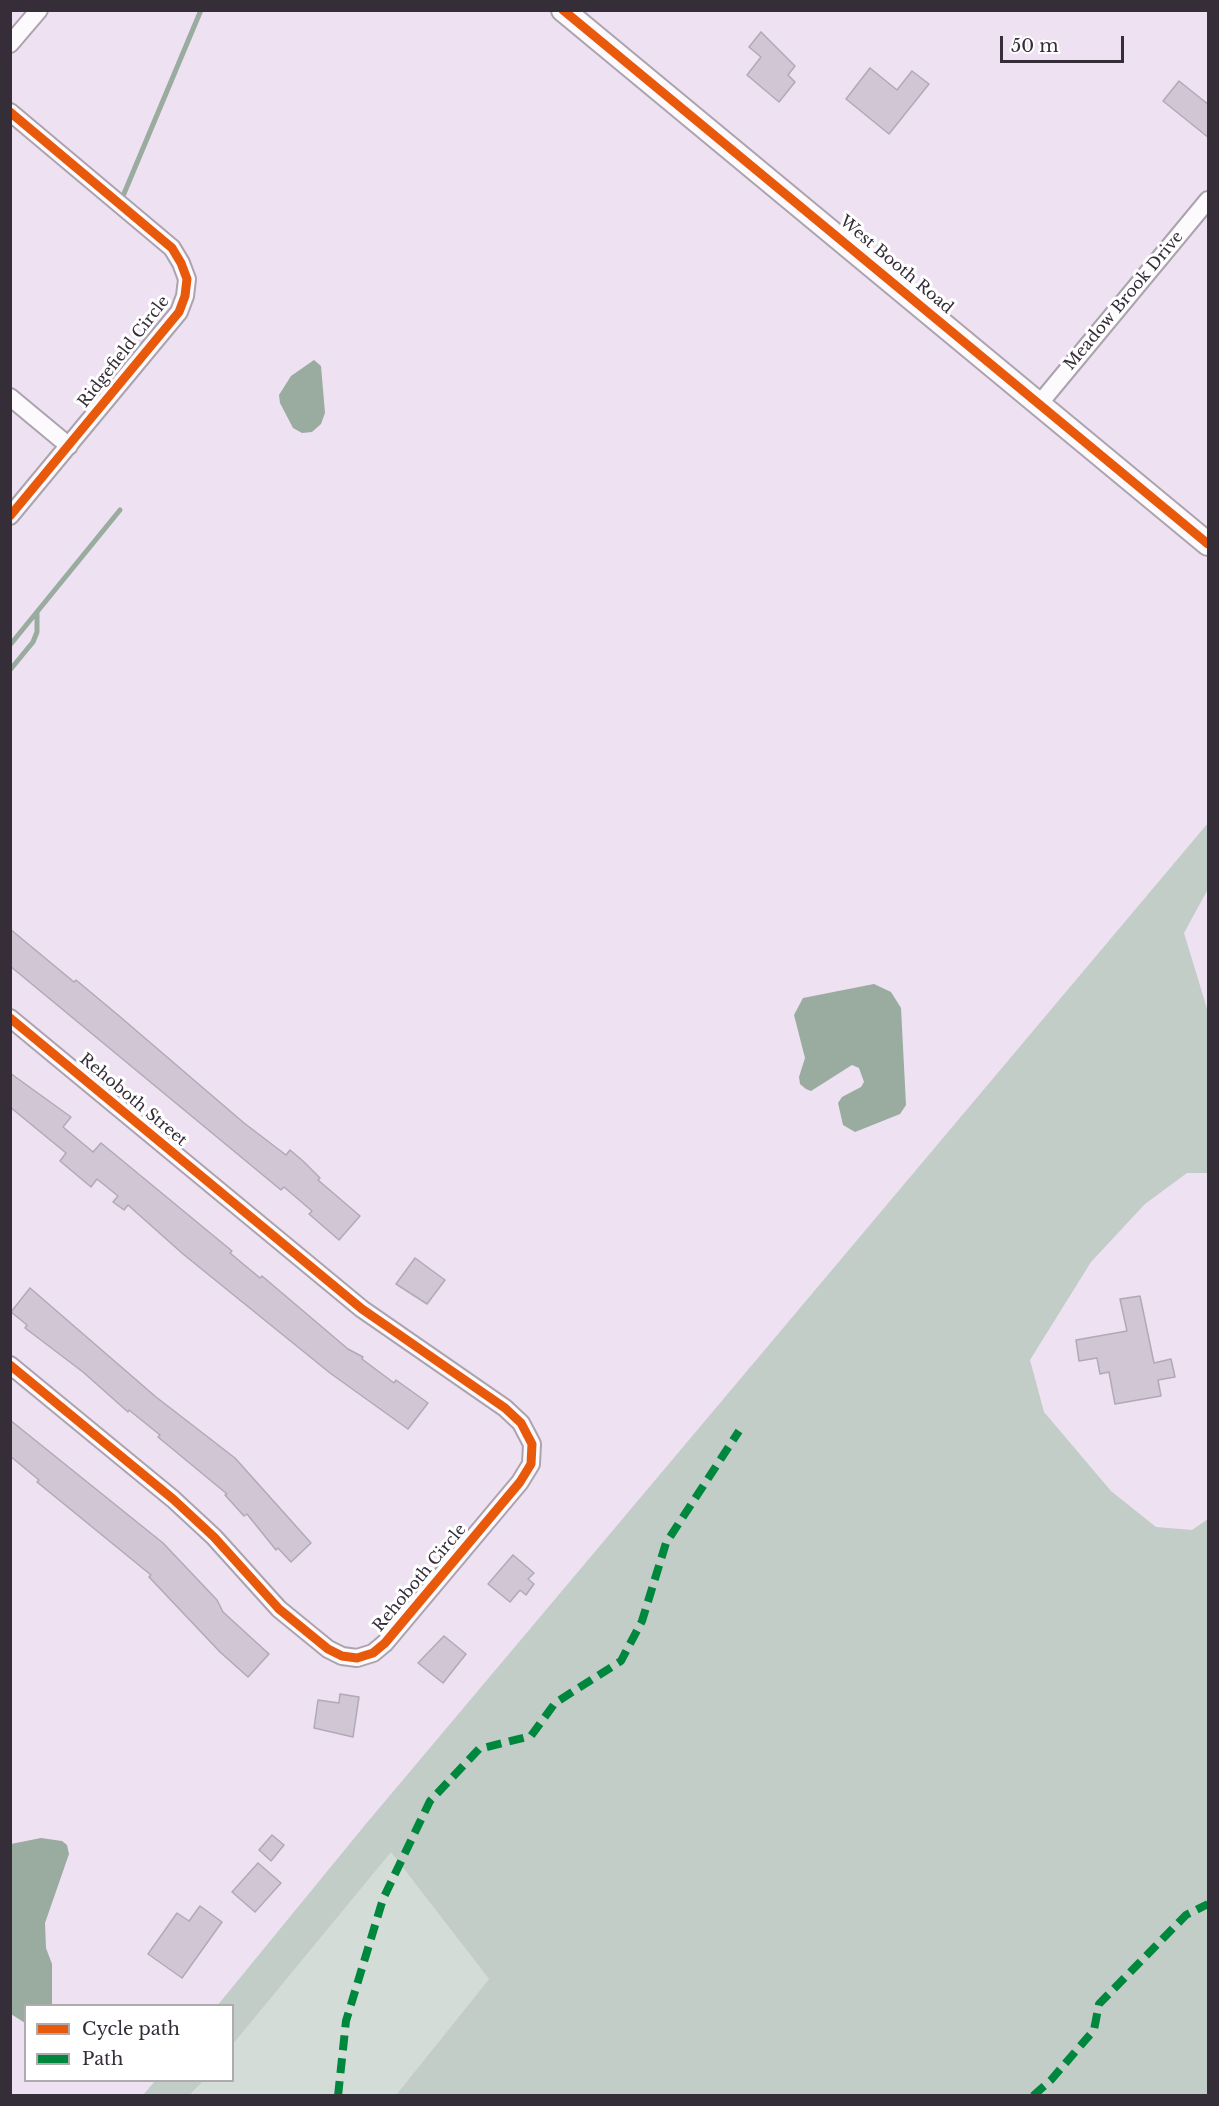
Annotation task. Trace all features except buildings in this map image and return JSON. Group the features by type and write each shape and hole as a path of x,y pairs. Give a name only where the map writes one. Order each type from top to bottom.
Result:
{"street":[{"path":"10,44 39,10"},
{"name":"West Booth Road","path":"563,10 1209,544"},
{"name":"Ridgefield Circle","path":"10,112 172,248 182,263 187,279 185,296 179,312 10,516"},
{"name":"Meadow Brook Drive","path":"1040,403 1209,200"},
{"path":"10,397 69,446"},
{"name":"Rehoboth Street","path":"10,1018 236,1205"},
{"name":"Rehoboth Circle","path":"10,1365 188,1512 214,1537 279,1609 328,1649 342,1656 357,1658 373,1653 386,1643 520,1482 531,1464 532,1444 521,1423 505,1408 371,1316 236,1205"}],"shaded area":[{"path":"314,360 321,366 325,413 321,424 312,432 302,433 293,428 280,403 279,395 291,376"},
{"path":"1208,823 1208,889 1184,933 1208,1012 1208,1173 1187,1173 1145,1204 1091,1262 1030,1360 1044,1412 1111,1491 1156,1527 1192,1530 1208,1519 1208,2095 396,2095 489,1979 391,1852 234,2043 234,2004 219,2004 365,1825"},
{"path":"874,984 891,992 901,1008 906,1105 900,1114 855,1132 843,1125 838,1103 842,1097 861,1087 864,1082 859,1068 852,1065 811,1091 806,1089 800,1084 799,1077 805,1058 794,1015 803,998"},
{"path":"41,1838 62,1841 67,1845 69,1854 45,1923 46,1948 52,1964 52,2004 24,2004 24,2022 11,2014 11,1844"},
{"path":"391,1851 489,1979 396,2095 190,2096 202,2082 234,2082 234,2043"},
{"path":"154,2082 202,2082 190,2095 143,2095"}],"waterway":[{"path":"123,196 201,10"},
{"path":"10,645 120,510"},
{"path":"10,670 33,642 37,632 37,613"}],"marked path":[{"path":"338,2096 346,2021 383,1899 430,1801 479,1749 531,1736 555,1703 621,1661 642,1621 666,1543 739,1431"},
{"path":"1033,2096 1051,2080 1094,2030 1099,2004 1186,1915 1208,1904"}],"cycle path":[{"path":"563,10 1208,544"},
{"path":"10,112 172,248 187,279 185,296 179,312 10,516"},
{"path":"10,1018 362,1309 505,1408 521,1423 532,1444 531,1464 520,1482 385,1643 373,1653 357,1658 342,1656 328,1649 279,1609 214,1537 173,1499 10,1365"}]}
